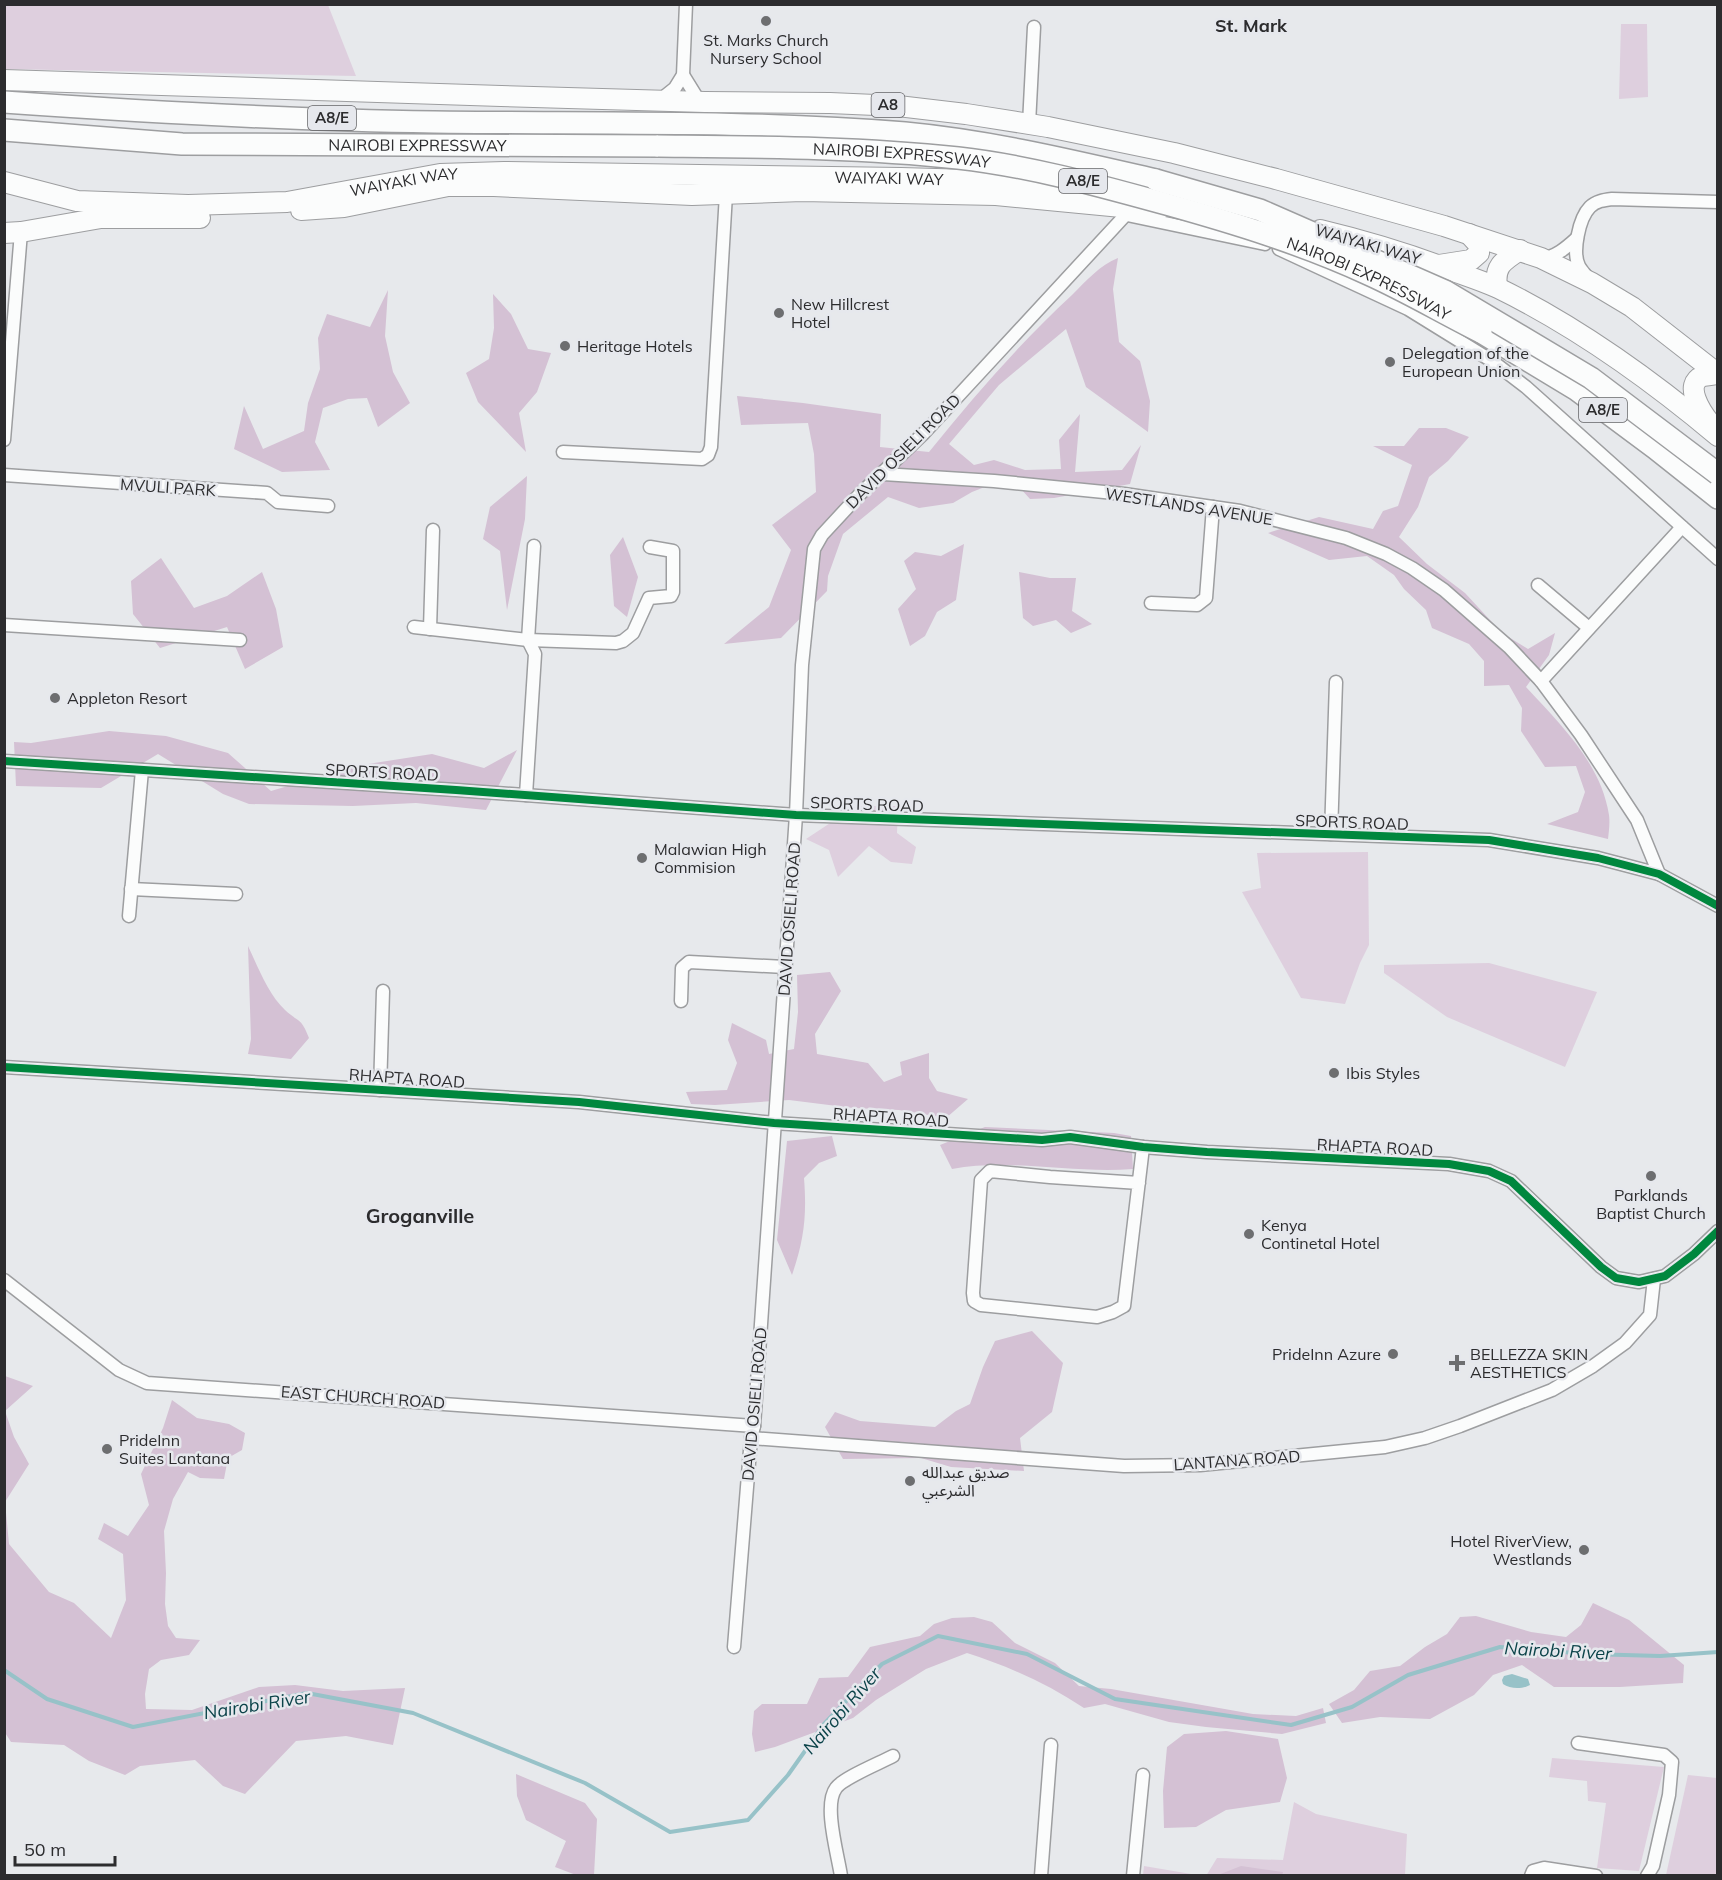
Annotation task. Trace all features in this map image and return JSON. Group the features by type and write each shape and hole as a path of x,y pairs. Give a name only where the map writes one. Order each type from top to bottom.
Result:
{"highway":[{"name":"A8","path":"4,80 705,102 830,103 898,106 1029,124 1164,151 1242,170 1520,250 1541,258 1632,307 1718,374"},
{"name":"NAIROBI EXPRESSWAY","path":"4,102 184,114 430,122 804,127 906,134 986,144 1156,180 1260,210 1455,296 1591,378 1718,474"},
{"name":"NAIROBI EXPRESSWAY","path":"4,130 182,144 803,148 960,159 1071,177 1218,219 1292,243 1367,274 1481,332 1577,390 1718,498"},
{"name":"WAIYAKI WAY","path":"4,183 77,201 188,205 287,202 440,174 504,172 1006,181 1177,197 1347,236 1438,265 1497,288 1575,330 1611,353 1718,435"},
{"path":"13,233 101,218 187,219 344,207 448,186 692,195 814,191 996,195 1129,211 1161,208 1177,197"},
{"path":"1438,265 1471,260 1479,253 1479,245 1469,234"},
{"path":"1497,288 1496,275 1503,261 1520,250"},
{"path":"1718,374 1702,377 1696,381 1693,394 1702,413 1718,435"}],"street":[{"path":"660,100 675,88 683,75 686,4"},
{"path":"1029,124 1034,27"},
{"path":"683,75 696,96 705,102"},
{"path":"563,452 702,459 708,455 711,447 726,194"},
{"path":"1592,284 1578,266 1577,237 1591,205 1600,200 1612,199 1718,202"},
{"path":"1240,210 1265,244"},
{"path":"1129,211 1284,250 1408,309 1492,361 1526,387 1718,559"},
{"name":"DAVID OSIELI ROAD","path":"734,1647 751,1438 754,1426 796,815 802,665 814,549 822,535 859,495 924,432 1129,211"},
{"path":"4,440 13,233"},
{"path":"1541,258 1561,251 1577,237"},
{"name":"WESTLANDS AVENUE","path":"883,474 1092,491 1240,511 1346,538 1386,554 1412,568 1444,590 1509,647 1541,681 1581,735 1637,820 1659,874"},
{"name":"MVULI PARK","path":"4,475 267,493 278,502 328,506"},
{"path":"1151,603 1197,605 1206,598 1213,507"},
{"path":"1541,681 1682,527"},
{"path":"430,629 433,530"},
{"path":"526,795 535,654 528,640 534,546"},
{"path":"414,627 528,640 604,643 623,641 633,633 649,598 671,596 673,592 673,551 650,548"},
{"path":"1538,585 1589,628"},
{"path":"4,625 240,640"},
{"path":"1331,834 1336,682"},
{"name":"SPORTS ROAD","path":"4,761 796,815 1489,840 1598,858 1659,874 1716,903"},
{"path":"129,916 142,770"},
{"path":"131,889 236,894"},
{"path":"681,1000 682,968 688,962 785,968"},
{"path":"380,1090 384,991"},
{"name":"RHAPTA ROAD","path":"4,1067 579,1102 774,1123 1042,1140 1070,1137 1143,1147 1449,1164 1478,1168 1502,1175 1517,1186 1600,1267 1616,1278 1640,1282 1665,1276 1718,1231"},
{"path":"1139,1183 990,1171 984,1175 981,1180 974,1301 981,1305 1097,1317 1124,1306 1139,1183 1143,1147"},
{"name":"LANTANA ROAD","path":"751,1438 1124,1466 1200,1465 1385,1447 1418,1440 1460,1426 1552,1390 1593,1366 1625,1343 1650,1315 1654,1279"},
{"name":"EAST CHURCH ROAD","path":"4,1280 119,1370 147,1383 754,1426"},
{"path":"1578,1743 1664,1755 1672,1762 1669,1795 1653,1866 1647,1875"},
{"path":"1041,1875 1051,1745"},
{"path":"841,1875 830,1809 834,1791 843,1782 893,1756"},
{"path":"1133,1875 1143,1775"},
{"path":"1531,1875 1533,1871 1544,1868 1596,1875"}],"shaded area":[{"path":"5,5 328,5 356,76 5,69"},
{"path":"1621,24 1647,24 1648,97 1619,99"},
{"path":"1118,258 1113,289 1119,342 1140,361 1150,401 1148,432 1086,387 1066,329 999,385 949,444 974,465 994,460 1025,470 1061,469 1059,440 1080,414 1075,472 1122,470 1141,445 1130,484 1054,498 1030,499 1010,477 972,492 953,503 919,508 888,497 843,534 828,576 827,591 781,638 724,644 769,607 791,550 772,525 816,492 814,454 808,423 741,425 737,396 881,414 880,447 929,452 980,390 1034,332 1093,274"},
{"path":"388,290 385,336 393,372 410,403 378,427 367,398 348,399 323,408 315,442 330,470 282,472 234,449 244,406 263,449 304,431 308,403 320,369 318,338 327,314 370,327"},
{"path":"493,294 511,314 528,349 551,353 537,392 519,413 526,452 478,402 466,373 489,359 494,328"},
{"path":"1419,428 1446,428 1469,437 1448,461 1429,477 1418,507 1399,537 1427,564 1465,593 1502,633 1528,649 1555,633 1549,655 1526,687 1565,730 1588,761 1605,796 1609,815 1608,839 1547,824 1578,812 1585,792 1576,766 1545,767 1521,731 1522,708 1509,685 1484,686 1484,661 1469,644 1432,628 1426,610 1404,589 1394,575 1367,556 1329,560 1268,533 1319,517 1373,529 1383,511 1398,506 1412,465 1373,446 1404,446"},
{"path":"527,476 525,519 507,610 500,551 483,539 490,507"},
{"path":"623,537 638,577 627,617 614,606 610,555"},
{"path":"964,544 956,600 937,612 925,636 910,646 898,609 916,589 904,561 915,552 941,556"},
{"path":"161,558 194,608 227,596 262,572 276,609 283,647 245,669 227,627 160,648 133,614 131,581"},
{"path":"1019,572 1050,578 1076,578 1072,611 1092,624 1071,633 1056,620 1033,626 1023,618"},
{"path":"109,731 166,736 228,753 271,791 355,766 432,754 484,768 517,750 486,810 416,803 353,806 249,804 223,794 158,754 101,788 16,786 14,742 31,743"},
{"path":"856,806 898,806 897,833 916,847 912,864 891,862 869,846 838,877 829,850 806,839"},
{"path":"1368,852 1369,945 1345,1004 1301,998 1242,892 1261,888 1257,853"},
{"path":"248,946 273,996 285,1010 302,1023 309,1038 291,1059 248,1054 251,1039"},
{"path":"1489,963 1597,992 1565,1067 1447,1017 1384,973 1384,965"},
{"path":"830,972 841,991 815,1034 817,1054 868,1063 884,1082 902,1075 900,1062 929,1053 929,1078 937,1091 968,1099 946,1118 899,1110 853,1108 789,1100 715,1105 691,1104 686,1092 727,1090 737,1063 728,1040 732,1023 766,1040 769,1054 794,1049 798,1012 797,975"},
{"path":"985,1127 1114,1133 1131,1136 1133,1169 1088,1170 997,1165 952,1169 940,1145"},
{"path":"832,1136 837,1156 819,1163 804,1178 804,1228 792,1275 777,1240 787,1141"},
{"path":"1032,1331 1063,1363 1052,1412 1020,1438 1024,1471 951,1467 921,1458 843,1459 825,1427 835,1412 860,1421 935,1427 956,1411 970,1404 995,1341"},
{"path":"5,1376 33,1386 5,1411 14,1437 29,1464 5,1502 9,1544 49,1592 74,1603 111,1638 126,1600 123,1554 98,1539 104,1523 128,1536 149,1505 141,1474 163,1428 172,1400 197,1418 229,1424 245,1433 242,1450 228,1458 224,1479 200,1478 188,1472 173,1499 164,1531 165,1604 168,1626 176,1638 200,1640 189,1655 161,1660 149,1669 145,1694 146,1709 192,1710 259,1687 295,1685 343,1691 405,1688 393,1745 346,1736 296,1741 245,1794 223,1786 195,1760 140,1766 125,1775 89,1761 64,1745 11,1742 4,1731"},
{"path":"1593,1603 1629,1620 1684,1665 1683,1683 1620,1687 1554,1687 1522,1665 1493,1675 1474,1695 1430,1719 1380,1717 1342,1723 1329,1704 1354,1690 1370,1671 1400,1666 1447,1634 1460,1617 1476,1616 1531,1632 1566,1637 1581,1625"},
{"path":"974,1617 992,1622 1015,1643 1055,1663 1079,1686 1111,1689 1253,1714 1296,1716 1323,1708 1326,1723 1282,1734 1169,1722 1105,1704 1084,1708 1027,1676 967,1653 926,1669 876,1700 853,1718 775,1747 755,1752 752,1734 754,1711 762,1704 807,1704 819,1678 848,1677 870,1647 920,1636 934,1624 952,1618"},
{"path":"1226,1731 1278,1739 1287,1778 1280,1802 1226,1810 1196,1827 1164,1828 1163,1791 1167,1747 1184,1734"},
{"path":"1552,1758 1664,1767 1639,1871 1597,1868 1606,1803 1588,1801 1587,1781 1549,1777"},
{"path":"516,1774 585,1803 597,1819 594,1875 576,1875 555,1867 566,1841 526,1820 517,1796"},
{"path":"1688,1775 1717,1778 1717,1875 1666,1875"},
{"path":"1294,1802 1316,1814 1407,1834 1405,1875 1206,1876 1217,1858 1283,1860"},
{"path":"1144,1866 1197,1875 1143,1875"},
{"path":"1241,1866 1283,1872 1282,1876 1218,1875"}],"water":[{"path":"1512,1674 1528,1679 1530,1685 1516,1688 1503,1684 1504,1676"}],"waterway":[{"name":"Nairobi River","path":"4,1670 47,1699 133,1727 307,1693 413,1713 585,1783 670,1832 748,1820 788,1775 824,1724 882,1664 938,1636 1027,1654 1115,1699 1291,1725 1352,1707 1408,1675 1500,1647 1588,1654 1660,1656 1718,1652"}],"cycle path":[{"path":"4,761 456,790 796,815 1489,840 1598,858 1659,874 1718,906"},
{"path":"4,1067 579,1102 774,1123 1042,1140 1070,1137 1143,1147 1207,1152 1449,1164 1489,1171 1511,1181 1601,1267 1616,1278 1639,1282 1665,1276 1694,1254 1718,1231"}],"place":[{"name":"St. Marks Church Nursery School","path":"766,21"},
{"name":"New Hillcrest Hotel","path":"779,313"},
{"name":"Heritage Hotels","path":"565,346"},
{"name":"Delegation of the European Union","path":"1390,362"},
{"name":"Appleton Resort","path":"55,698"},
{"name":"Malawian High Commision","path":"642,858"},
{"name":"Ibis Styles","path":"1334,1073"},
{"name":"Parklands Baptist Church","path":"1651,1176"},
{"name":"Kenya Continetal Hotel","path":"1249,1234"},
{"name":"PrideInn Azure","path":"1393,1354"},
{"name":"BELLEZZA SKIN AESTHETICS","path":"1457,1363"},
{"name":"PrideInn Suites Lantana","path":"107,1449"},
{"name":"صديق عبدالله الشرعبي","path":"910,1481"},
{"name":"Hotel RiverView, Westlands","path":"1584,1550"}],"district":[{"name":"St. Mark","path":"1251,26"},
{"name":"Groganville","path":"420,1216"}]}
